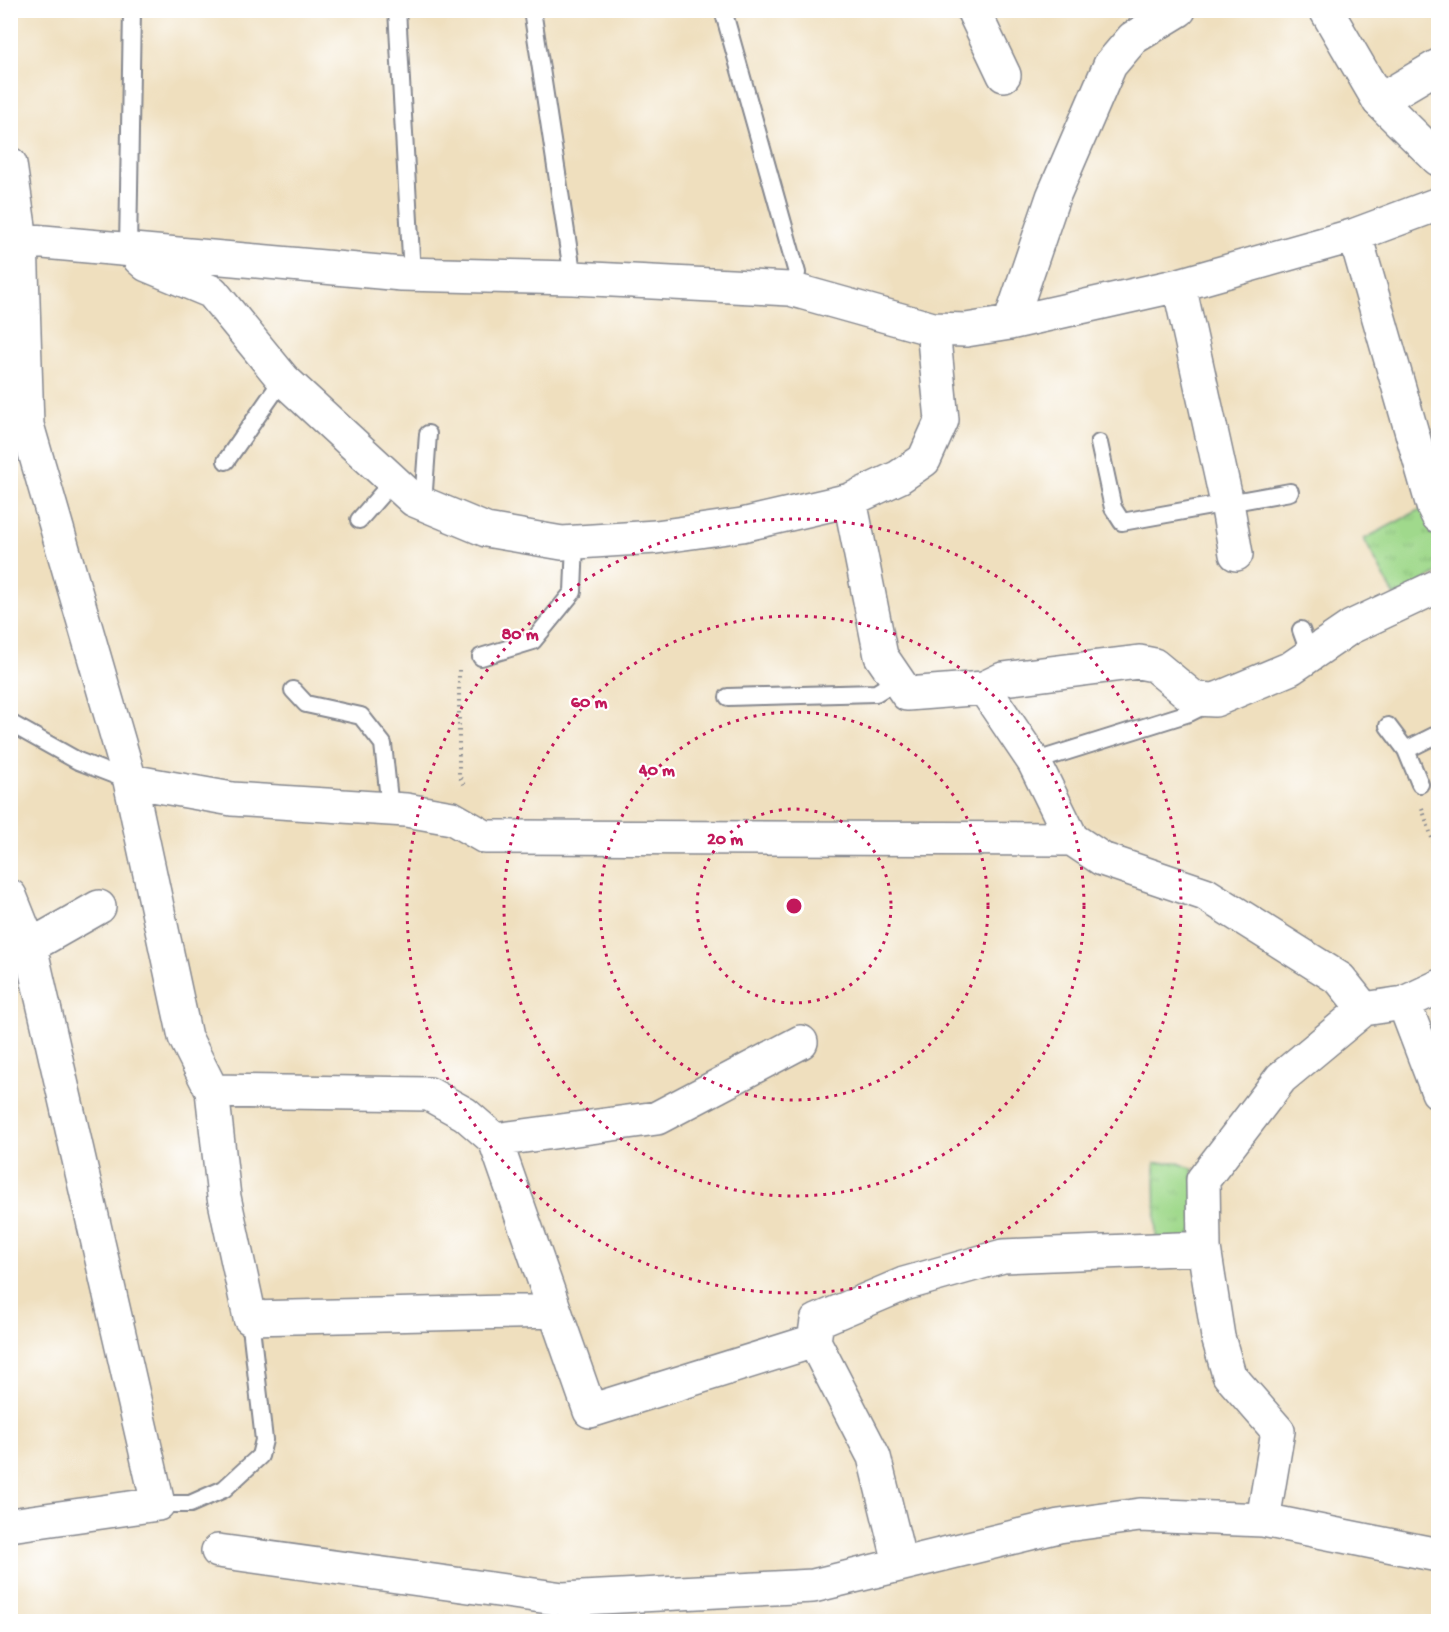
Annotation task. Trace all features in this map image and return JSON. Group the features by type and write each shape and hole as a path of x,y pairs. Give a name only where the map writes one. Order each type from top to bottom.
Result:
{"street":[{"path":"973,10 1004,75"},
{"path":"1010,323 1053,197 1110,65 1133,38 1179,10"},
{"path":"1326,10 1379,101 1438,159"},
{"path":"1379,101 1438,66"},
{"path":"10,164 18,249 27,425 130,781 185,1037 212,1091 224,1197 250,1318 555,1311"},
{"path":"18,249 128,249 412,274 573,278 790,289 933,329 966,330 1010,323 1179,285 1355,235 1438,204"},
{"path":"1355,235 1433,506 1438,516"},
{"path":"128,249 147,265 212,292 283,379 414,500 486,530 562,543 656,537 742,525 850,500 899,477 924,460 942,420 933,329"},
{"path":"1179,285 1236,554"},
{"path":"850,500 881,656 907,694 984,688 1003,679 1139,662 1154,665 1195,699 1215,700 1291,668 1306,643 1351,627 1438,586"},
{"path":"984,688 1034,762 1072,839 1102,859 1205,894 1340,979 1364,1009"},
{"path":"130,781 232,799 390,809 452,819 485,837 1072,839"},
{"path":"10,896 20,951 158,1504 10,1525"},
{"path":"20,951 99,907"},
{"path":"1263,1520 1278,1431 1229,1375 1218,1337 1204,1248 1203,1180 1281,1078 1364,1009 1404,1003 1438,987"},
{"path":"1404,1003 1438,1092"},
{"path":"495,1140 657,1118 801,1042"},
{"path":"212,1091 429,1094 465,1114 495,1140 590,1411 814,1341"},
{"path":"900,1563 873,1457 814,1341 818,1321 904,1284 1003,1256 1204,1248"},
{"path":"218,1551 563,1599 813,1586 1059,1526 1140,1515 1263,1520 1438,1555"}],"lane":[{"path":"128,249 132,10"},
{"path":"398,10 412,274"},
{"path":"532,10 573,278"},
{"path":"723,10 797,273 790,289"},
{"path":"226,461 283,379"},
{"path":"423,504 428,434"},
{"path":"1100,443 1113,508 1122,522 1290,492"},
{"path":"359,520 393,481"},
{"path":"481,657 533,641 573,592 575,542"},
{"path":"728,697 876,693 897,680"},
{"path":"293,690 306,704 361,716 383,744 390,809"},
{"path":"1049,757 1189,713 1215,700"},
{"path":"10,723 78,761 130,781"},
{"path":"1388,726 1406,750 1420,784"},
{"path":"1406,750 1438,734"},
{"path":"158,1504 190,1504 224,1488 260,1456 264,1440 250,1318"}],"path":[{"path":"463,825 471,802 459,775 459,666 481,657"},
{"path":"1420,784 1419,797 1438,856"}],"green space":[{"path":"1423,508 1438,533 1438,573 1395,597 1364,539"},
{"path":"1176,1162 1193,1169 1195,1228 1186,1240 1156,1241 1155,1163"}]}
